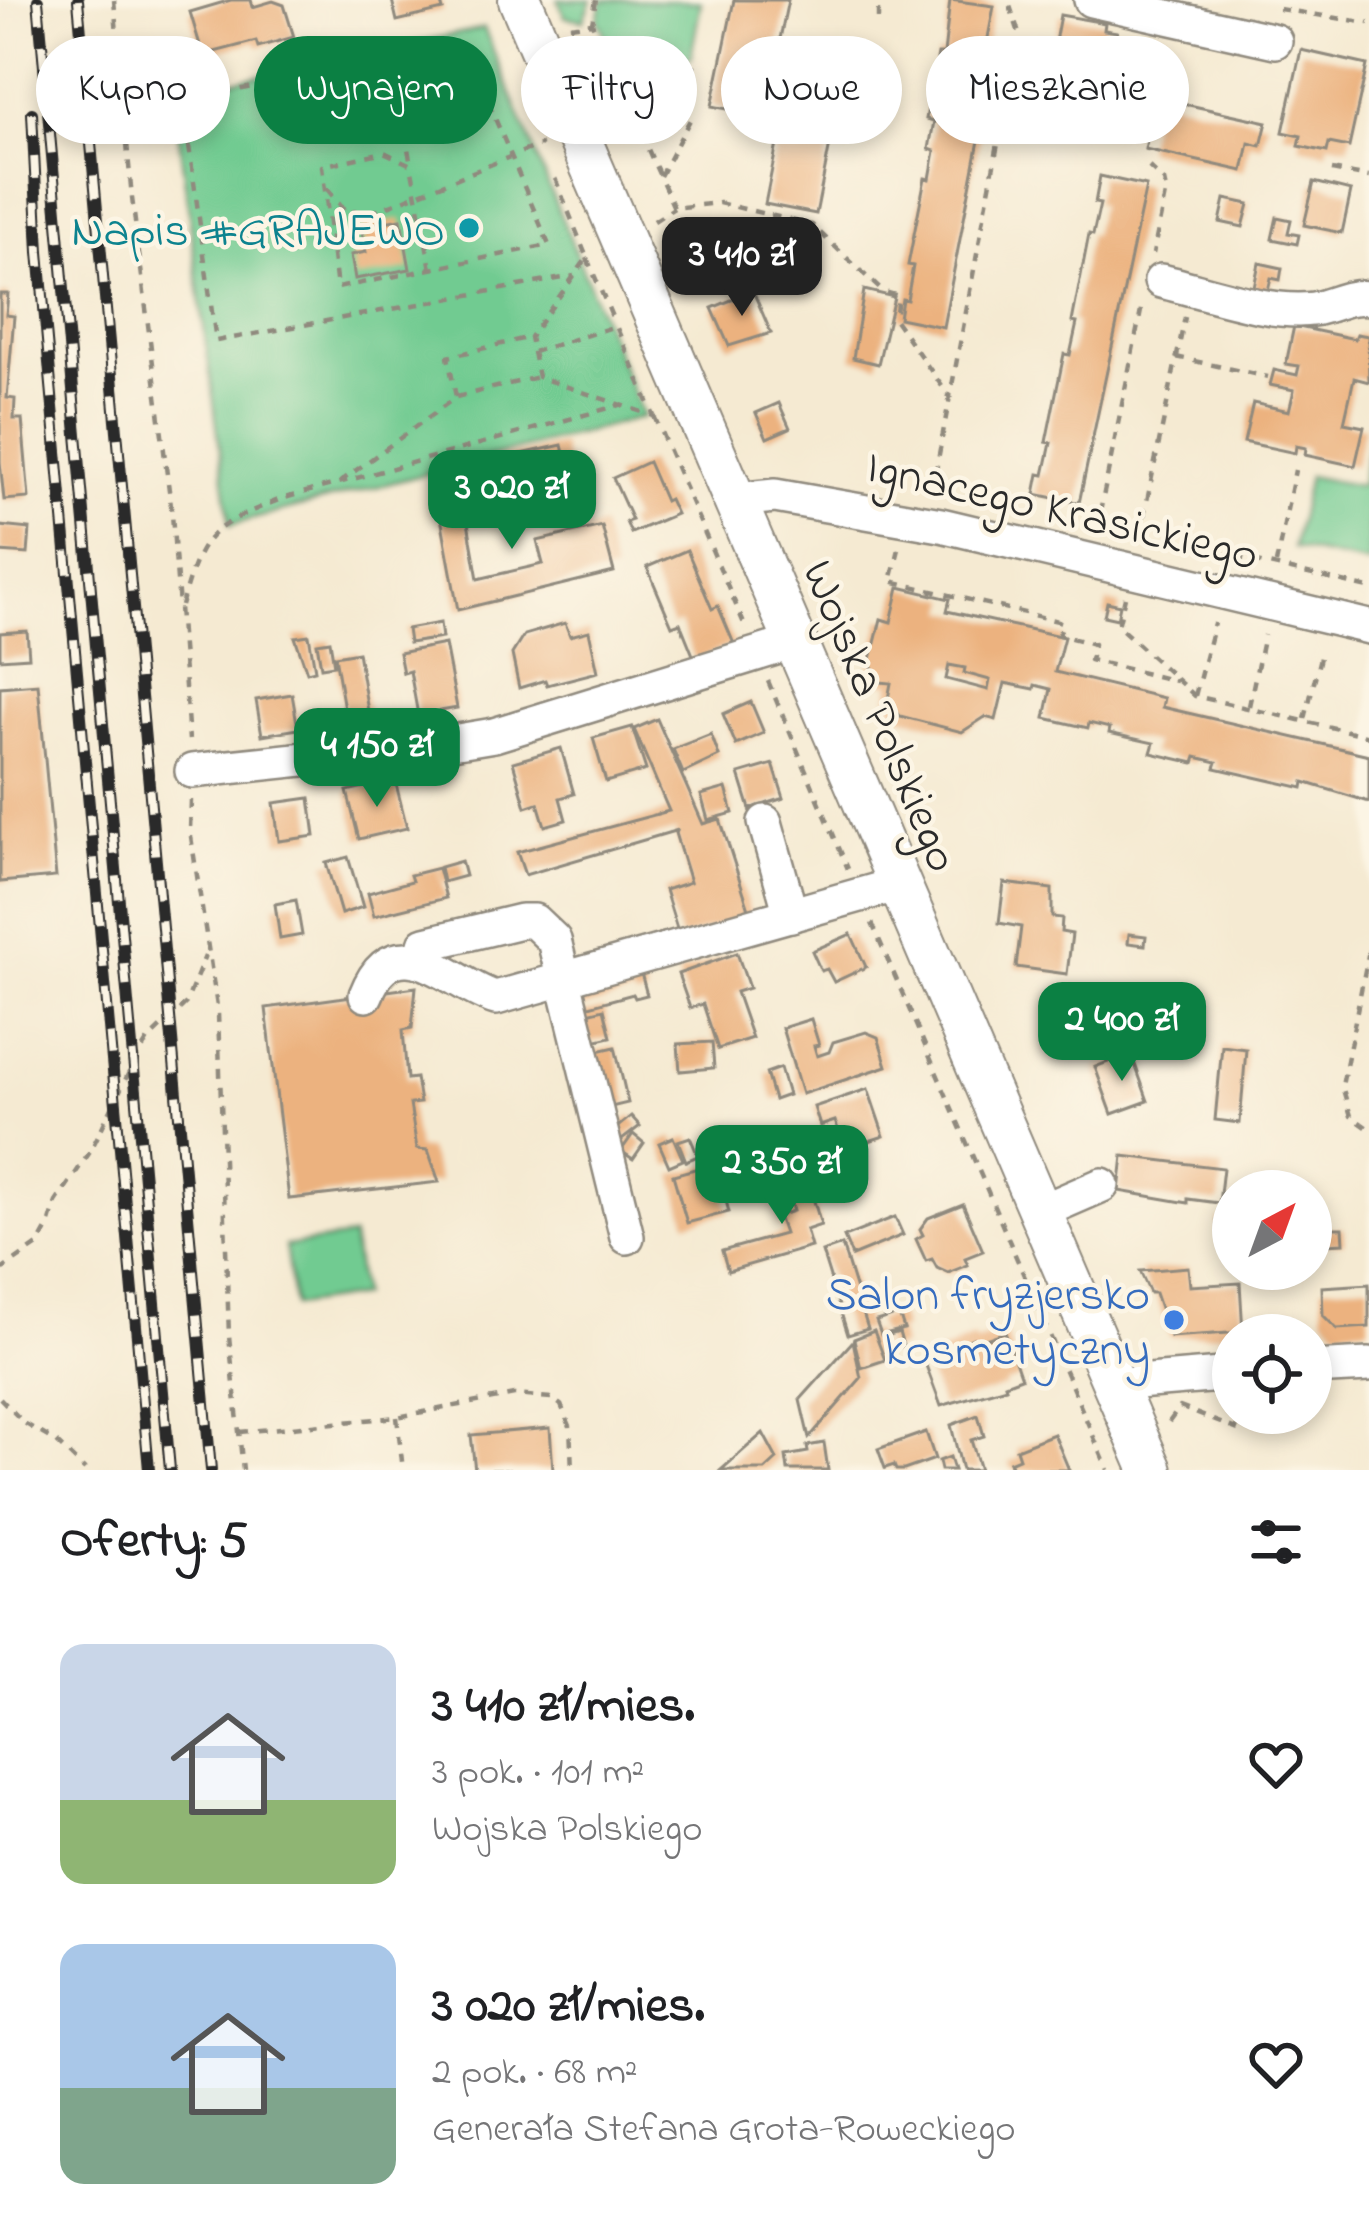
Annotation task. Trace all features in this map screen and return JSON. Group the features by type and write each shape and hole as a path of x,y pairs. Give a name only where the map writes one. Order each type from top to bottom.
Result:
{"main road":[{"name":"Wojska Polskiego","path":"520,0 736,500 777,650 880,890 1040,1211 1116,1388 1159,1453"}],"street":[{"path":"1091,0 1274,41"},
{"path":"1162,284 1282,308 1315,309 1342,298 1369,298"},
{"name":"Ignacego Krasickiego","path":"736,500 775,496 941,525 1369,627"},
{"path":"192,771 434,746 494,735 777,650"},
{"path":"765,823 791,915"},
{"path":"366,995 383,968 395,961 421,961 446,969 479,993 496,998 880,890"},
{"path":"421,961 425,944 534,921 554,940 627,1237"},
{"path":"1040,1211 1102,1185"},
{"path":"1332,1367 1369,1365"},
{"path":"1116,1388 1212,1376"}],"path":[{"path":"114,0 117,36"},
{"path":"596,0 592,23 598,36"},
{"path":"878,0 878,19"},
{"path":"925,500 938,477 1018,33 1008,0"},
{"path":"254,87 193,98 184,110 216,341 574,276"},
{"path":"411,165 384,152 322,166 337,288 549,244 497,118"},
{"path":"407,144 430,269"},
{"path":"646,144 674,208 719,203 812,225 882,291 898,296 895,320 951,400"},
{"path":"660,176 677,144"},
{"path":"324,186 345,211 373,212 543,145"},
{"path":"550,164 654,416 777,650 880,890 1108,1470"},
{"path":"1080,535 1095,524 1162,284 1166,190 1164,181 1149,167"},
{"path":"1332,170 1369,177"},
{"path":"456,397 448,357 530,338 587,258"},
{"path":"1140,535 1176,357 1162,284"},
{"path":"533,352 616,326"},
{"path":"530,338 538,376"},
{"path":"1176,357 1268,377"},
{"path":"335,485 456,397 538,376 654,416"},
{"path":"179,612 202,543 219,528 281,499 620,405"},
{"path":"1275,566 1295,470"},
{"path":"1095,524 1369,588"},
{"path":"902,537 891,581 1062,622 1059,635 1094,644 1090,661 1176,681"},
{"path":"1127,590 1118,626 1195,696 1369,736"},
{"path":"1195,696 1217,611"},
{"path":"1249,709 1267,623"},
{"path":"1305,721 1324,638"},
{"path":"1369,950 1342,1086 1351,1116 1369,1129"},
{"path":"0,1271 22,1259 50,1226 56,1202 90,1152 133,1064 148,1040 186,1003 206,951"},
{"path":"239,1432 398,1417 514,1395 550,1399 561,1405 570,1426 572,1470"},
{"path":"0,1398 85,1470"},
{"path":"1159,1453 1168,1424 1180,1407 1212,1420"},
{"path":"398,1417 403,1470"}],"green space":[{"path":"558,0 592,0 584,20 565,17"},
{"path":"602,0 701,2 695,36 605,36 598,20"},
{"path":"484,28 487,36 446,36"},
{"path":"497,60 521,119 521,144 531,144 643,417 230,525 180,144 230,144 230,81 254,76 254,144 497,144"},
{"path":"1369,445 1369,564 1293,548 1308,476 1360,486"},
{"path":"352,1237 361,1296 294,1306 285,1246"}],"building":[{"path":"231,0 251,0 253,7 273,1 284,5 294,36 254,36 254,42 230,48 230,36 197,36 190,12"},
{"path":"392,0 440,0 443,10 397,21"},
{"path":"734,0 788,0 781,36 727,36"},
{"path":"950,0 994,6 988,36 946,36"},
{"path":"1060,15 1105,23 1104,30 1117,32 1116,36 1056,36"},
{"path":"1301,50 1367,65 1349,147 1329,143 1327,152 1299,146 1301,136 1283,132"},
{"path":"721,63 721,108 712,106"},
{"path":"1189,105 1267,122 1261,146 1249,143 1243,171 1145,149 1146,144 1189,144"},
{"path":"777,144 830,144 816,214 765,204"},
{"path":"930,144 978,144 943,327 899,318 902,299 907,300 913,266 908,265 925,178 930,179 935,151 929,149"},
{"path":"1100,176 1146,186 1079,503 1035,494 1051,443 1046,442 1064,354 1070,355 1077,323 1072,322 1089,234 1093,235 1100,204 1095,203"},
{"path":"1314,182 1351,191 1342,233 1304,225"},
{"path":"1225,199 1249,204 1243,227 1220,222"},
{"path":"1277,217 1291,220 1288,233 1299,235 1297,244 1272,239"},
{"path":"401,219 410,269 355,279 351,255 366,252 361,226"},
{"path":"1259,263 1282,268 1280,280 1271,278 1268,291 1254,287"},
{"path":"864,290 894,297 878,364 853,358"},
{"path":"753,291 771,333 729,346 712,308"},
{"path":"0,294 8,294 6,315 14,316 7,398 15,399 14,419 22,419 29,498 4,500"},
{"path":"1294,326 1355,339 1357,334 1368,336 1369,382 1354,378 1344,423 1364,427 1355,466 1305,455 1306,448 1296,446 1295,453 1244,442 1253,403 1289,411 1294,390 1270,385 1274,370 1297,375 1299,366 1286,364"},
{"path":"779,403 790,428 767,438 756,413"},
{"path":"562,445 567,465 529,474 532,488 506,493 499,459"},
{"path":"648,462 676,514 631,533 626,522 632,520 613,478"},
{"path":"479,465 482,479 461,483 478,579 543,564 537,541 602,526 614,572 458,610 433,474"},
{"path":"0,526 30,529 28,554 0,552"},
{"path":"687,550 712,609 718,606 734,644 695,660 680,623 672,626 647,567"},
{"path":"899,587 950,599 947,611 1064,637 1055,672 1164,698 1162,707 1369,755 1369,802 1304,782 1303,788 1215,768 1217,762 1196,757 1194,763 1151,753 1154,743 1109,733 1110,728 1045,718 1051,689 1035,685 1034,689 1005,683 996,720 985,717 962,732 900,716 888,699 891,683 880,682 870,663 881,619 891,622","holes":["949,665 965,668 964,673 990,680 988,690 946,679"]},
{"path":"1107,602 1120,605 1117,619 1104,616"},
{"path":"440,623 442,638 409,643 407,629"},
{"path":"565,623 570,636 589,631 598,672 519,688 512,654 524,635"},
{"path":"27,631 29,657 0,659 0,633"},
{"path":"309,635 315,670 307,672 295,637"},
{"path":"330,641 334,665 321,667 317,643"},
{"path":"445,644 457,708 418,715 410,671 403,673 399,653"},
{"path":"358,652 370,723 402,717 405,734 350,744 335,656"},
{"path":"38,684 56,877 0,882 0,687"},
{"path":"292,694 298,729 262,735 256,700"},
{"path":"751,702 764,733 736,745 723,714"},
{"path":"657,719 703,824 720,819 751,915 680,938 665,890 690,882 678,830 525,875 517,852 669,811 634,729"},
{"path":"334,722 338,742 328,744 324,724"},
{"path":"632,727 646,770 606,782 593,738"},
{"path":"711,734 719,756 683,773 673,749"},
{"path":"561,748 574,794 560,798 566,820 545,826 538,803 526,807 513,762"},
{"path":"773,764 784,798 750,809 739,774"},
{"path":"395,780 407,828 359,839 347,791"},
{"path":"726,788 733,813 708,820 701,795"},
{"path":"310,798 315,836 279,841 274,803"},
{"path":"348,857 363,907 341,914 326,863"},
{"path":"461,861 465,876 443,882 440,867"},
{"path":"438,868 446,898 374,916 368,893"},
{"path":"1004,883 1052,889 1052,917 1062,918 1061,932 1072,934 1067,974 1016,967 1021,927 999,923"},
{"path":"296,900 302,935 280,939 275,904"},
{"path":"851,934 866,967 834,982 827,969 821,971 812,951"},
{"path":"1129,934 1146,936 1145,945 1128,943"},
{"path":"737,953 749,988 736,992 752,1038 718,1049 703,1004 690,1008 678,974"},
{"path":"641,973 647,995 635,998 633,994 582,1008 577,991"},
{"path":"416,987 412,1028 403,1030 407,1079 416,1078 420,1103 410,1104 417,1149 428,1150 439,1182 289,1199 266,1008"},
{"path":"1141,994 1182,999 1181,1008 1140,1003"},
{"path":"1082,1007 1096,1045 1070,1054 1056,1016"},
{"path":"604,1009 611,1037 589,1042 583,1014"},
{"path":"811,1019 819,1045 814,1046 817,1056 829,1052 833,1042 866,1032 878,1037 887,1066 802,1094 782,1028"},
{"path":"712,1042 714,1068 680,1071 678,1044"},
{"path":"1222,1046 1246,1049 1240,1123 1215,1120"},
{"path":"615,1047 628,1103 607,1108 593,1052"},
{"path":"1131,1053 1148,1101 1112,1114 1095,1067"},
{"path":"780,1068 788,1095 774,1100 766,1073"},
{"path":"868,1089 884,1136 845,1149 835,1121 820,1126 814,1107"},
{"path":"631,1116 640,1126 622,1140 614,1130"},
{"path":"633,1134 644,1143 633,1159 621,1151"},
{"path":"673,1137 683,1160 669,1166 659,1143"},
{"path":"690,1137 698,1156 686,1161 678,1141"},
{"path":"818,1149 826,1167 808,1174 801,1156"},
{"path":"1123,1156 1223,1168 1212,1170 1212,1202 1188,1199 1188,1203 1119,1191"},
{"path":"716,1163 729,1212 687,1223 673,1175"},
{"path":"804,1167 821,1225 806,1230 811,1247 728,1271 722,1251 784,1234 778,1216 793,1211 782,1173"},
{"path":"963,1204 983,1251 965,1258 968,1265 948,1273 932,1259 926,1261 916,1239 923,1235 920,1229 928,1218"},
{"path":"895,1217 903,1235 852,1256 844,1237"},
{"path":"1332,1228 1343,1228 1344,1243 1332,1244"},
{"path":"842,1245 868,1329 848,1335 822,1252"},
{"path":"1188,1267 1190,1286 1240,1290 1242,1314 1212,1314 1212,1334 1170,1337 1155,1293 1150,1293 1140,1271"},
{"path":"1369,1284 1369,1327 1337,1329 1332,1324 1332,1314 1323,1314 1322,1290"},
{"path":"899,1314 904,1329 881,1335 876,1321"},
{"path":"874,1331 885,1360 861,1368 854,1339"},
{"path":"899,1332 903,1346 887,1351 883,1337"},
{"path":"1005,1332 1021,1378 941,1406 924,1360 973,1338 975,1343"},
{"path":"853,1341 861,1378 809,1438 800,1400"},
{"path":"978,1415 984,1436 971,1440 980,1470 962,1470 951,1425"},
{"path":"550,1428 553,1470 475,1470 471,1435"},
{"path":"926,1432 935,1459 904,1470 894,1465 885,1468 878,1449"},
{"path":"763,1433 777,1459 765,1470 721,1470"},
{"path":"1054,1434 1069,1470 1013,1470 1009,1462 1019,1458 1016,1449"},
{"path":"824,1443 828,1470 788,1470 786,1456"},
{"path":"950,1457 954,1470 941,1470 939,1461"}],"railway":[{"path":"38,0 170,1470"},
{"path":"78,0 211,1470"},
{"path":"32,113 39,252 149,1470"}],"place":[{"name":"Napis #GRAJEWO","path":"469,228"},
{"name":"Salon fryzjersko kosmetyczny","path":"1174,1320"}]}
